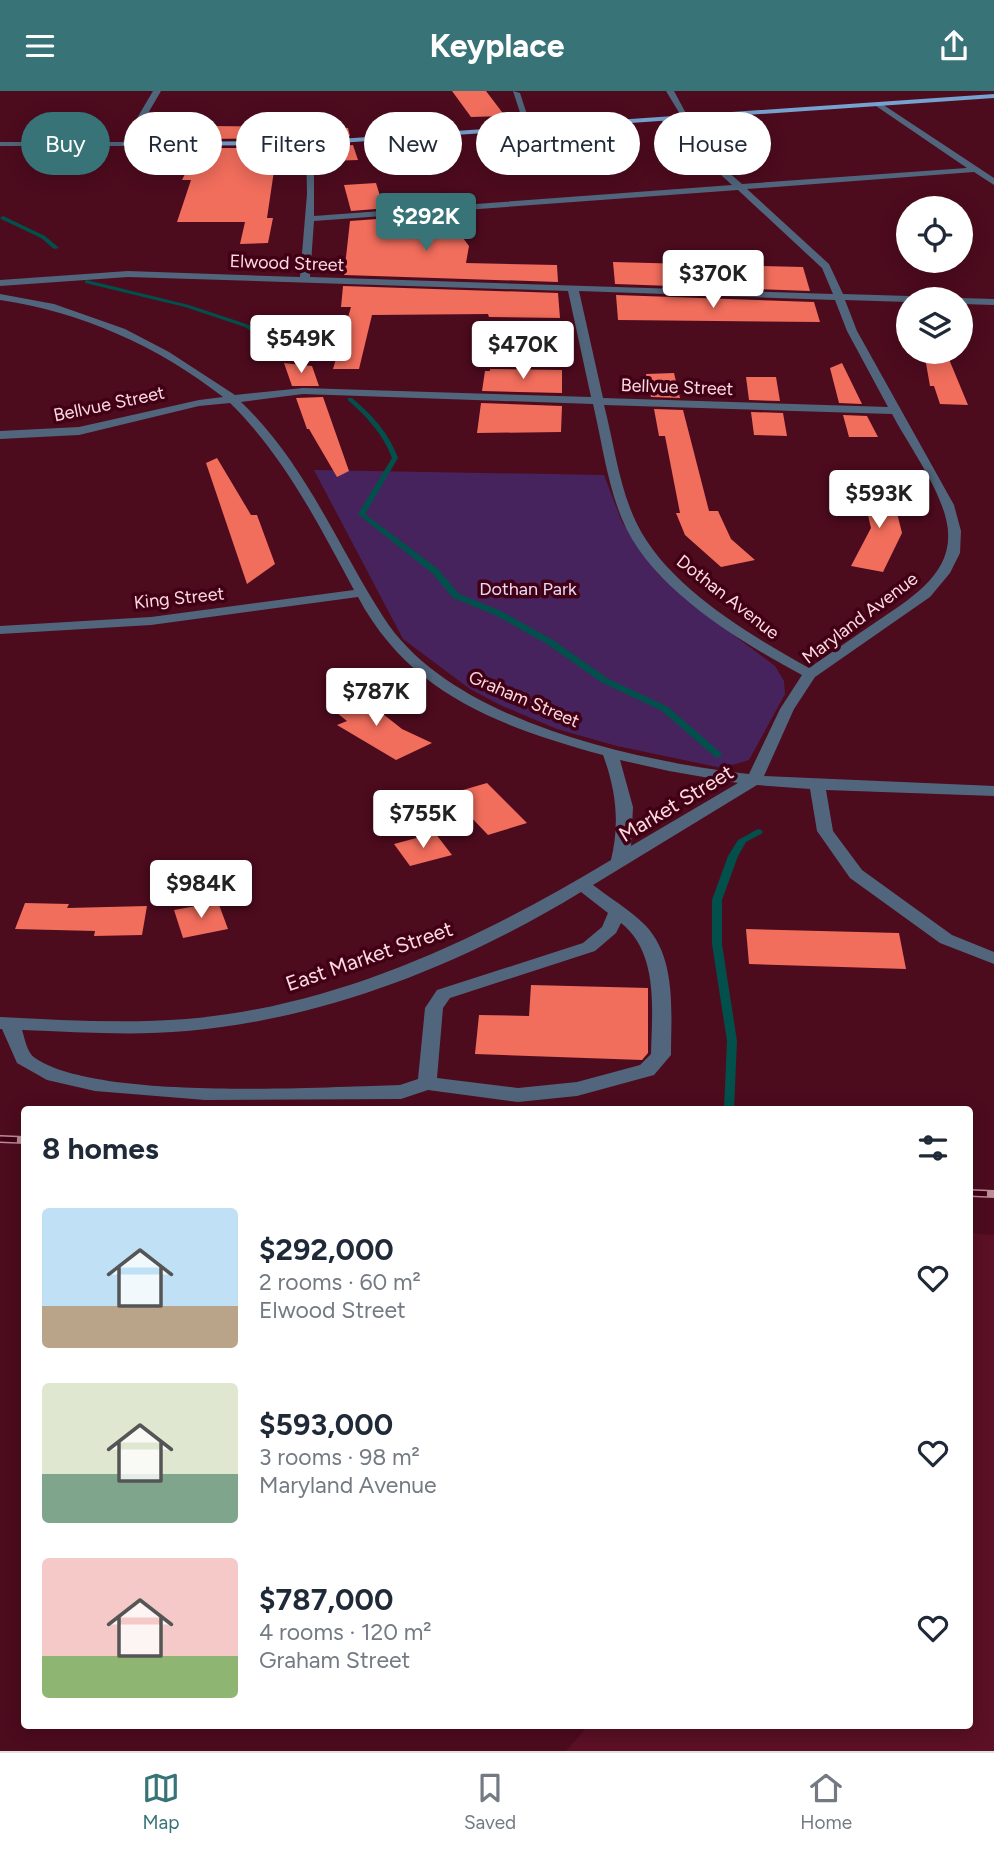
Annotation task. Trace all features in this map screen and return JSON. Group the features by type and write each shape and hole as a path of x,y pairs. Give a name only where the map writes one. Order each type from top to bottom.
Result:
{"main road":[{"path":"760,112 994,96"},
{"path":"350,139 476,131"}],"street":[{"path":"144,112 157,91"},
{"path":"670,91 683,112"},
{"path":"516,93 523,112"},
{"path":"879,104 994,182"},
{"path":"0,144 124,143"},
{"path":"309,219 974,170"},
{"path":"305,281 310,175"},
{"name":"Maryland Avenue","path":"728,175 815,254 838,285 842,311 895,411 930,468 955,524 956,538 951,560 925,594 810,674 787,709 755,779"},
{"name":"Elwood Street","path":"0,283 76,275 128,274 896,299"},
{"name":"Dothan Avenue","path":"573,289 597,401 631,526 649,553 697,599 772,654 810,674"},
{"name":"Graham Street","path":"0,297 72,311 124,331 173,358 231,397 264,435 306,493 360,593 383,629 407,657 465,698 503,715 610,753 686,770 755,779 994,790"},
{"path":"973,301 994,302"},
{"name":"Bellvue Street","path":"0,435 79,431 231,397 303,391 895,411"},
{"name":"King Street","path":"0,630 151,621 360,593"},
{"path":"610,753 625,794 627,816 619,862"},
{"name":"Market Street","path":"619,862 755,779"},
{"path":"817,783 825,831 856,874 946,939 994,958"},
{"name":"East Market Street","path":"5,1023 138,1027 210,1022 280,1010 377,982 464,948 540,911 619,862"},
{"path":"5,1023 26,1061 52,1077 102,1086 211,1093 401,1092 427,1083 518,1095 577,1089 648,1070 661,1055 661,1001 653,952 641,932 583,885"},
{"path":"427,1083 434,1007 443,994 589,947 610,929 617,912"}],"shaded area":[{"path":"973,1233 994,1235 994,1751 566,1751 585,1729 973,1729"}],"green space":[{"name":"Dothan Park","path":"314,470 604,475 622,522 660,576 688,601 775,666 784,681 785,694 749,760 722,768 617,746 557,729 470,689 403,639"}],"building":[{"path":"452,91 486,91 502,112 476,112 476,117 471,117"},
{"path":"222,126 236,126 236,139 222,139"},
{"path":"350,145 353,145 358,160 350,160"},
{"path":"222,148 236,148 236,175 273,175 267,218 273,218 268,243 240,244 245,222 177,222 191,180 182,180 184,175 222,175"},
{"path":"376,183 380,196 429,193 437,204 351,211 344,185"},
{"path":"445,214 469,246 466,263 557,265 558,282 344,275 350,221"},
{"path":"613,262 803,267 810,291 615,284"},
{"path":"343,286 558,293 560,318 489,317 488,314 372,315 359,369 333,369 351,307 341,307"},
{"path":"616,295 814,302 820,322 618,320"},
{"path":"284,363 312,366 319,386 292,386"},
{"path":"842,363 862,404 839,403 830,368"},
{"path":"926,364 951,364 968,405 940,404 934,386 930,386"},
{"path":"562,370 562,393 482,391 485,371"},
{"path":"674,373 680,398 651,397 646,374"},
{"path":"746,377 776,377 780,401 749,400"},
{"path":"323,397 349,471 337,477 307,429 296,398"},
{"path":"481,403 562,406 561,432 477,433"},
{"path":"654,409 683,410 709,511 718,511 731,539 755,560 721,567 685,535 676,513 680,513 665,436 659,436"},
{"path":"751,412 783,413 787,436 754,435"},
{"path":"843,415 867,416 878,437 849,437"},
{"path":"217,458 251,515 257,515 275,564 247,584 206,463"},
{"path":"861,485 886,485 893,509 896,509 902,533 883,572 851,566 871,528"},
{"path":"359,695 402,729 432,743 396,760 337,725 347,721 327,705"},
{"path":"487,783 527,823 488,835 449,794"},
{"path":"435,833 452,855 410,866 394,844"},
{"path":"218,902 228,929 183,938 174,910"},
{"path":"25,903 69,904 67,908 147,906 142,935 94,936 95,931 15,929"},
{"path":"746,929 899,933 906,969 749,964"},
{"path":"531,985 648,988 648,1053 642,1060 475,1054 479,1015 529,1016"}],"waterway":[{"path":"3,218 43,237 56,248"},
{"path":"87,282 187,306 247,326 283,351 311,354"},
{"path":"350,399 383,433 395,458 361,514 435,571 456,596 498,613 550,642 604,680 665,709 718,755"},
{"path":"729,1106 732,1041 717,944 717,900 733,856 743,840 758,832"}],"railway":[{"path":"0,1139 21,1140"},
{"path":"973,1193 994,1194"}]}
